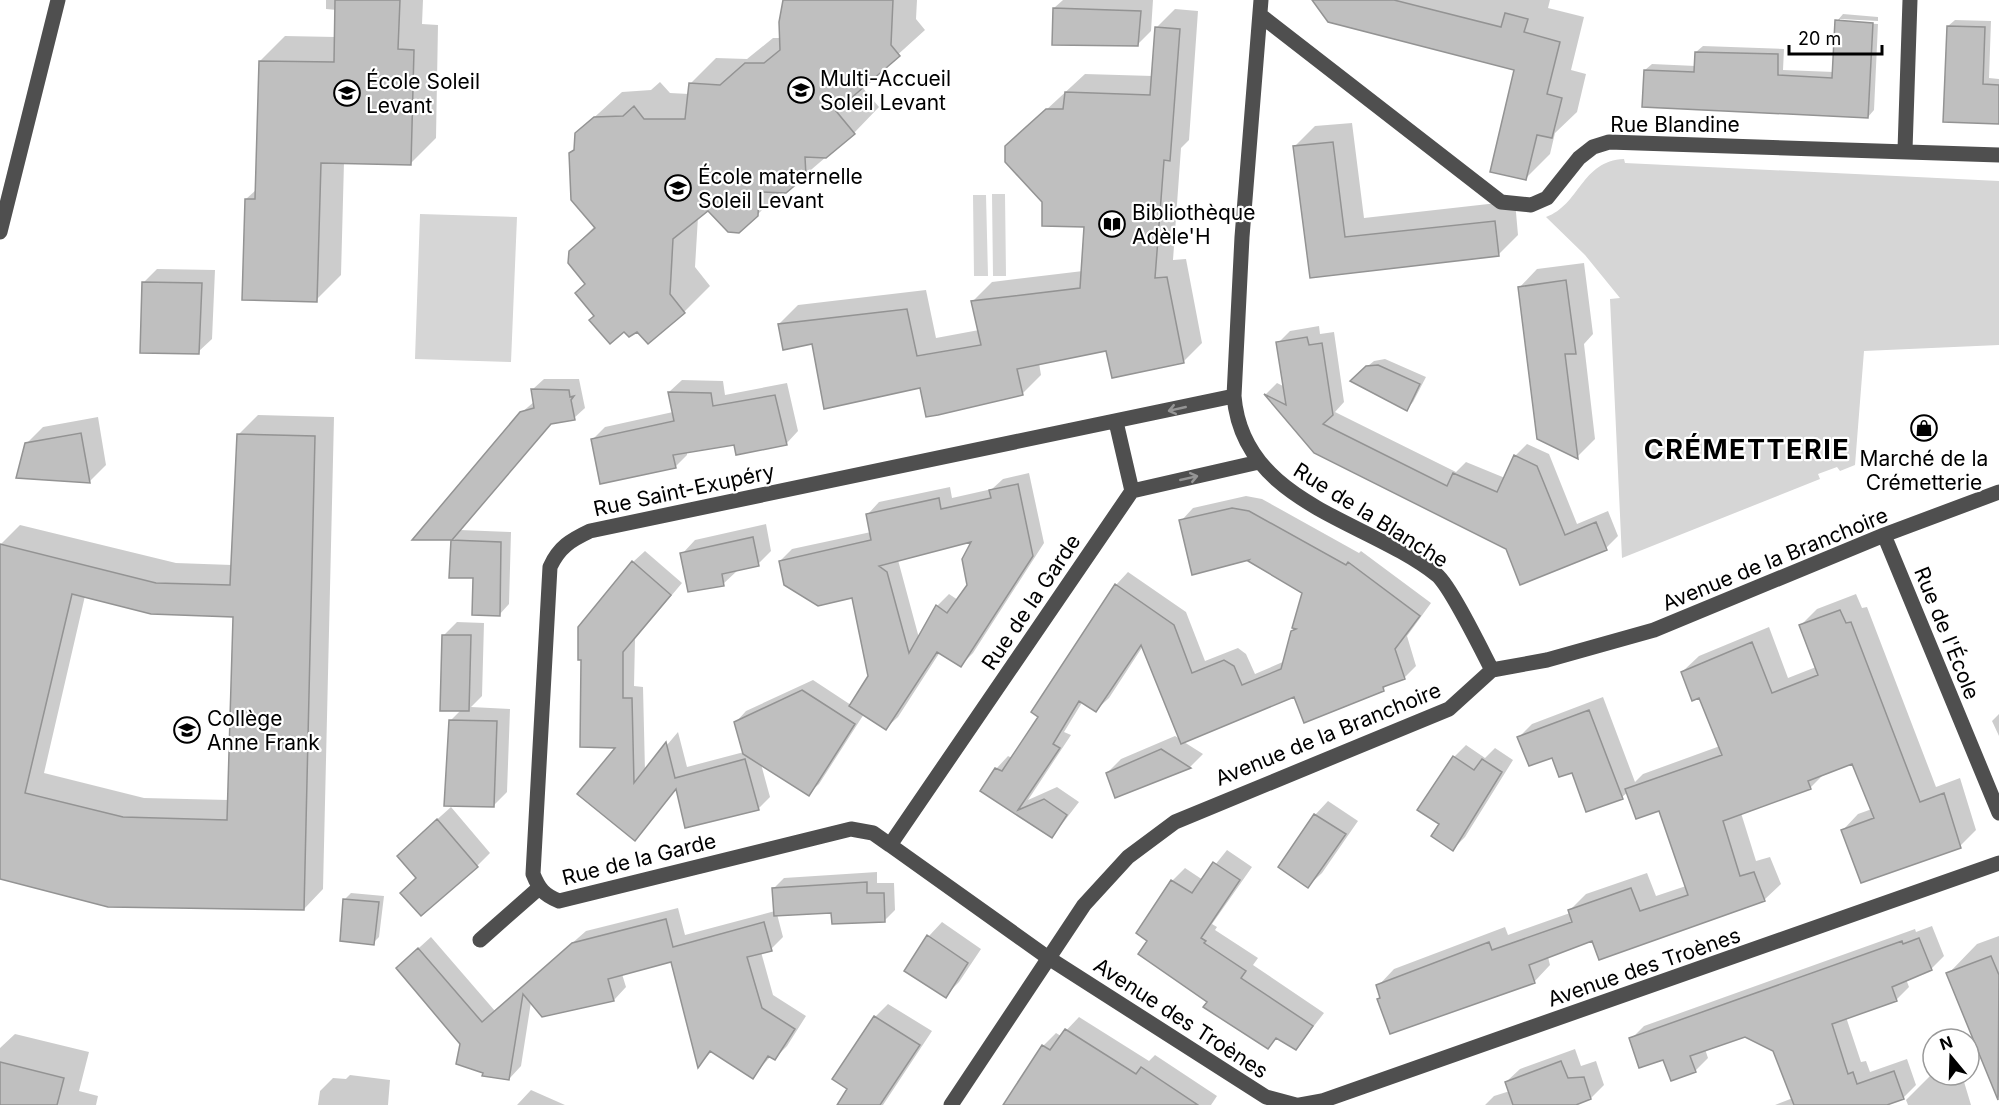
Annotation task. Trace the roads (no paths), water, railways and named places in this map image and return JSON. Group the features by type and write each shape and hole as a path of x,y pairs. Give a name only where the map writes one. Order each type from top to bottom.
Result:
{"street":[{"path":"0,231 58,0"},
{"path":"1905,150 1910,0"},
{"name":"Rue Blandine","path":"1260,8 1501,202 1531,205 1547,198 1579,158 1593,147 1609,142 1905,150 1999,155"},
{"name":"Rue de la Blanche","path":"1260,8 1242,237 1234,396 1241,429 1259,462 1279,484 1300,499 1366,531 1439,576 1492,670"},
{"name":"Rue Saint-Exupéry","path":"539,888 533,874 550,567 557,551 572,539 591,531 1116,423 1234,396"},
{"path":"1116,423 1132,491 1259,462"},
{"name":"Rue de la Garde","path":"890,844 1132,491"},
{"name":"Avenue de la Branchoire","path":"951,1105 1047,957 1106,879 1128,857 1175,822 1449,709 1492,670 1546,660 1654,630 1884,536 1999,492"},
{"name":"Rue de l'École","path":"1884,536 1999,813"},
{"name":"Rue de la Garde","path":"539,888 547,897 559,901 850,829 873,833 890,844 1047,957"},
{"name":"Avenue des Troènes","path":"1047,957 1266,1097 1298,1105 1322,1101 1999,863"},
{"path":"480,940 539,888"}],"place":[{"name":"Multi-Accueil Soleil Levant","path":"801,90"},
{"name":"École Soleil Levant","path":"347,93"},
{"name":"École maternelle Soleil Levant","path":"678,188"},
{"name":"Bibliothèque Adèle'H","path":"1112,224"},
{"name":"Marché de la Crémetterie","path":"1924,428"},
{"name":"Collège Anne Frank","path":"187,730"}],"district":[{"name":"CRÉMETTERIE","path":"1747,449"}]}
